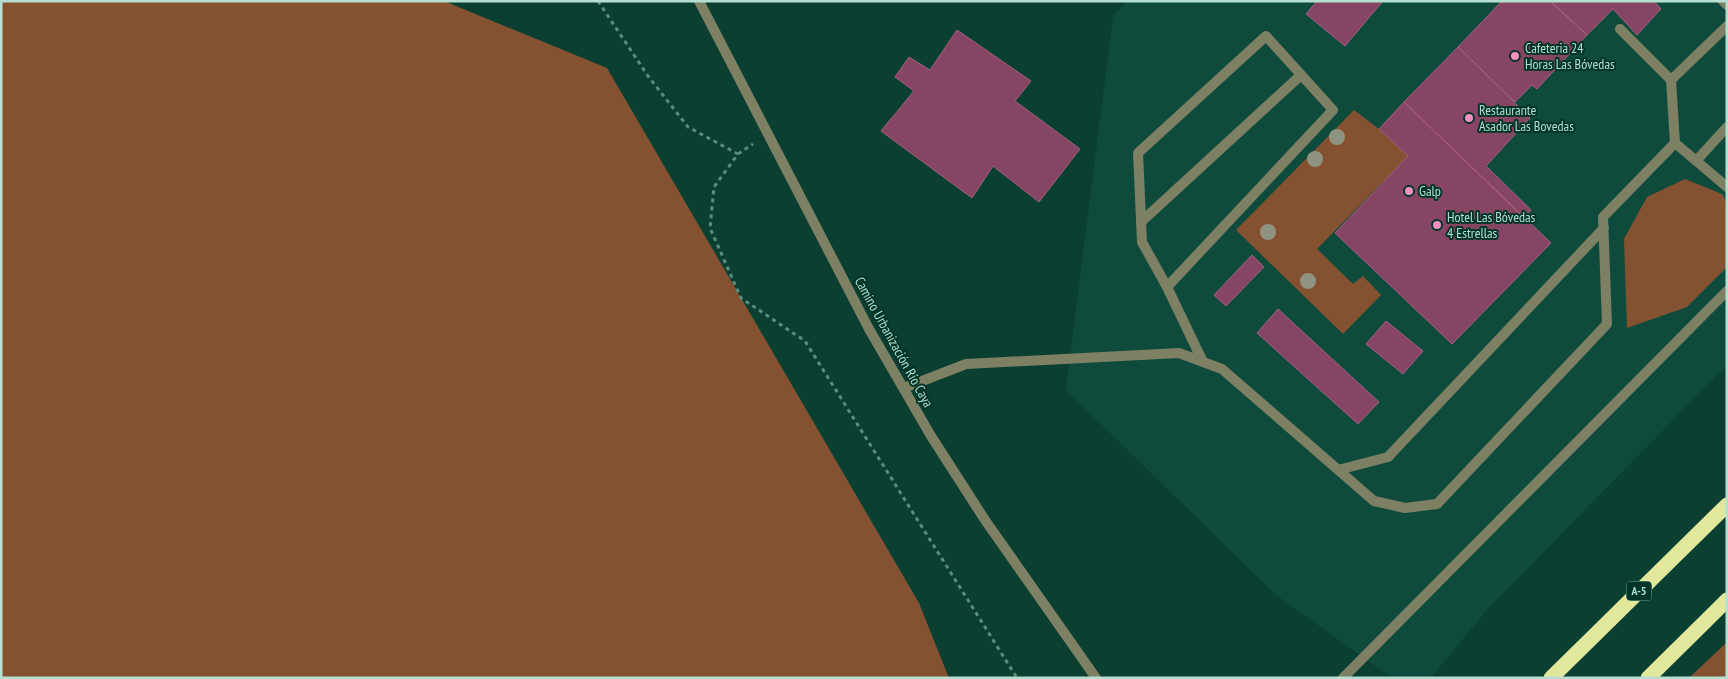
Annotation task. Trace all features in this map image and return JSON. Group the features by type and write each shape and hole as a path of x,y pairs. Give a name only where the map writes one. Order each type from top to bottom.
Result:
{"highway":[{"name":"A-5","path":"1551,678 1727,505"},
{"path":"1648,678 1727,600"}],"street":[{"name":"Camino Urbanización Río Caya","path":"699,1 869,329 986,520 1096,678"},
{"path":"1723,1 1727,5"},
{"path":"1671,80 1727,26"},
{"path":"1620,29 1671,80 1675,143 1727,187"},
{"path":"1167,287 1333,110 1266,36 1138,153 1142,242 1167,287 1203,362"},
{"path":"1141,222 1302,75"},
{"path":"1696,161 1727,127"},
{"path":"904,388 966,364 1179,353 1222,369 1374,501 1405,508 1437,504 1607,324 1603,216 1675,143"},
{"path":"1338,470 1388,457 1604,228"},
{"path":"1343,678 1727,291"}],"path":[{"path":"598,1 648,76 688,127 738,154 714,187 710,228 741,298 805,341 1017,678"}],"shaded area":[{"path":"1,1 444,1 607,68 919,603 949,678 1,678"},
{"name":"Galp","path":"1128,1 1727,1 1727,365 1485,612 1431,678 1392,678 1276,595 1066,390 1113,16"},
{"path":"1354,110 1379,129 1408,156 1317,249 1353,284 1363,276 1381,295 1343,334 1236,230"},
{"path":"1685,179 1722,194 1727,203 1727,267 1687,307 1627,328 1624,239 1647,197"},
{"path":"1727,642 1727,678 1689,678"}],"building":[{"path":"1317,1 1383,1 1345,46 1306,14"},
{"path":"1502,1 1550,1 1587,35 1537,89 1532,85 1515,102 1458,47"},
{"path":"1550,1 1654,1 1661,9 1637,35 1613,9 1587,35"},
{"path":"957,30 1031,81 1015,101 1080,149 1039,202 993,166 972,198 881,131 914,91 895,77 909,57 930,70"},
{"path":"1458,47 1530,118 1486,166 1531,210 1524,218 1404,102"},
{"name":"Hotel Las Bóvedas 4 Estrellas","path":"1404,102 1551,243 1452,344 1335,233 1408,156 1379,129"},
{"path":"1252,255 1264,267 1226,306 1214,295"},
{"path":"1278,309 1379,402 1358,424 1257,333"},
{"path":"1386,321 1423,351 1403,374 1366,344"}],"place":[{"name":"Cafeteria 24 Horas Las Bóvedas","path":"1515,56"},
{"name":"Restaurante Asador Las Bovedas","path":"1469,118"},
{"name":"Galp","path":"1409,191"},
{"name":"Hotel Las Bóvedas 4 Estrellas","path":"1437,225"}]}
